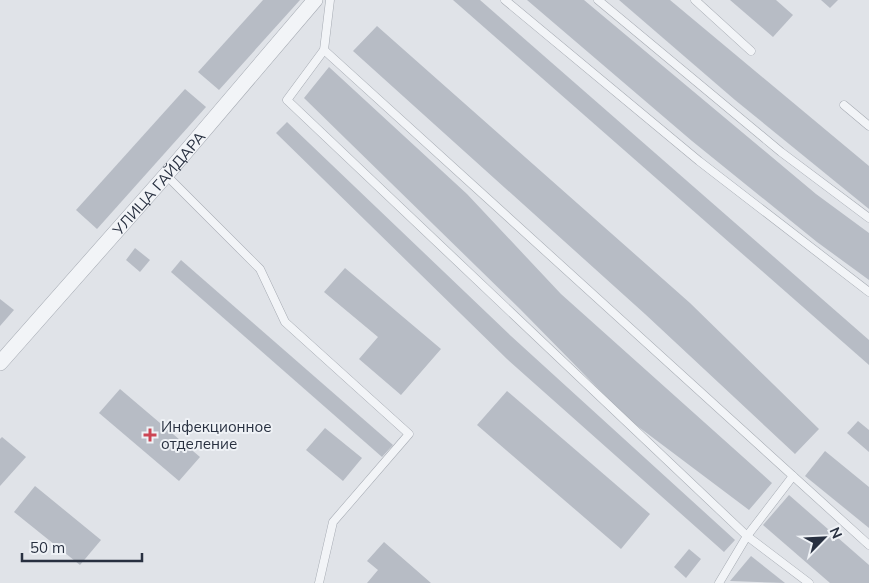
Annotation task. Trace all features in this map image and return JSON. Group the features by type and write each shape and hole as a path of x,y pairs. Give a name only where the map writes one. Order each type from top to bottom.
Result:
{"street":[{"name":"УЛИЦА ГАЙДАРА","path":"0,363 166,176 315,0"}],"lane":[{"path":"330,0 324,50 287,100 747,536 808,583"},
{"path":"505,0 699,161 869,292"},
{"path":"598,0 781,152 869,218"},
{"path":"695,0 751,51"},
{"path":"324,50 869,545"},
{"path":"844,105 869,126"},
{"path":"166,176 260,269 285,322 409,434 333,522 319,583"},
{"path":"719,583 747,536 793,476"}],"building":[{"path":"263,0 300,0 219,90 198,72"},
{"path":"453,0 480,0 869,340 869,365"},
{"path":"527,0 584,0 816,194 869,233 869,280 817,242 692,141"},
{"path":"619,0 670,0 869,166 869,209 735,100"},
{"path":"730,0 776,0 793,15 773,37"},
{"path":"821,0 838,0 830,8"},
{"path":"377,26 690,303 819,429 795,454 645,314 353,51"},
{"path":"329,67 467,194 561,294 772,483 749,510 628,419 520,309 304,98"},
{"path":"185,89 206,107 97,229 76,210"},
{"path":"287,122 511,336 735,540 724,552 507,359 276,133"},
{"path":"135,248 150,260 140,272 126,260"},
{"path":"181,260 393,445 382,457 171,272"},
{"path":"345,268 441,349 401,395 359,359 378,337 324,292"},
{"path":"0,299 14,310 0,326"},
{"name":"Инфекционное отделение","path":"120,389 200,457 179,481 99,413"},
{"path":"507,391 650,514 621,549 477,425"},
{"path":"858,421 869,430 869,452 847,433"},
{"path":"325,428 362,458 343,481 306,450"},
{"path":"2,437 26,457 0,486 0,439"},
{"path":"825,451 869,487 869,528 805,476"},
{"path":"35,486 101,540 80,565 14,512"},
{"path":"789,495 869,565 869,583 830,583 763,525"},
{"path":"384,542 431,583 367,583 378,570 367,561"},
{"path":"689,549 701,559 686,578 674,567"},
{"path":"751,556 785,583 730,581"}],"place":[{"name":"Инфекционное отделение","path":"150,435"}]}
